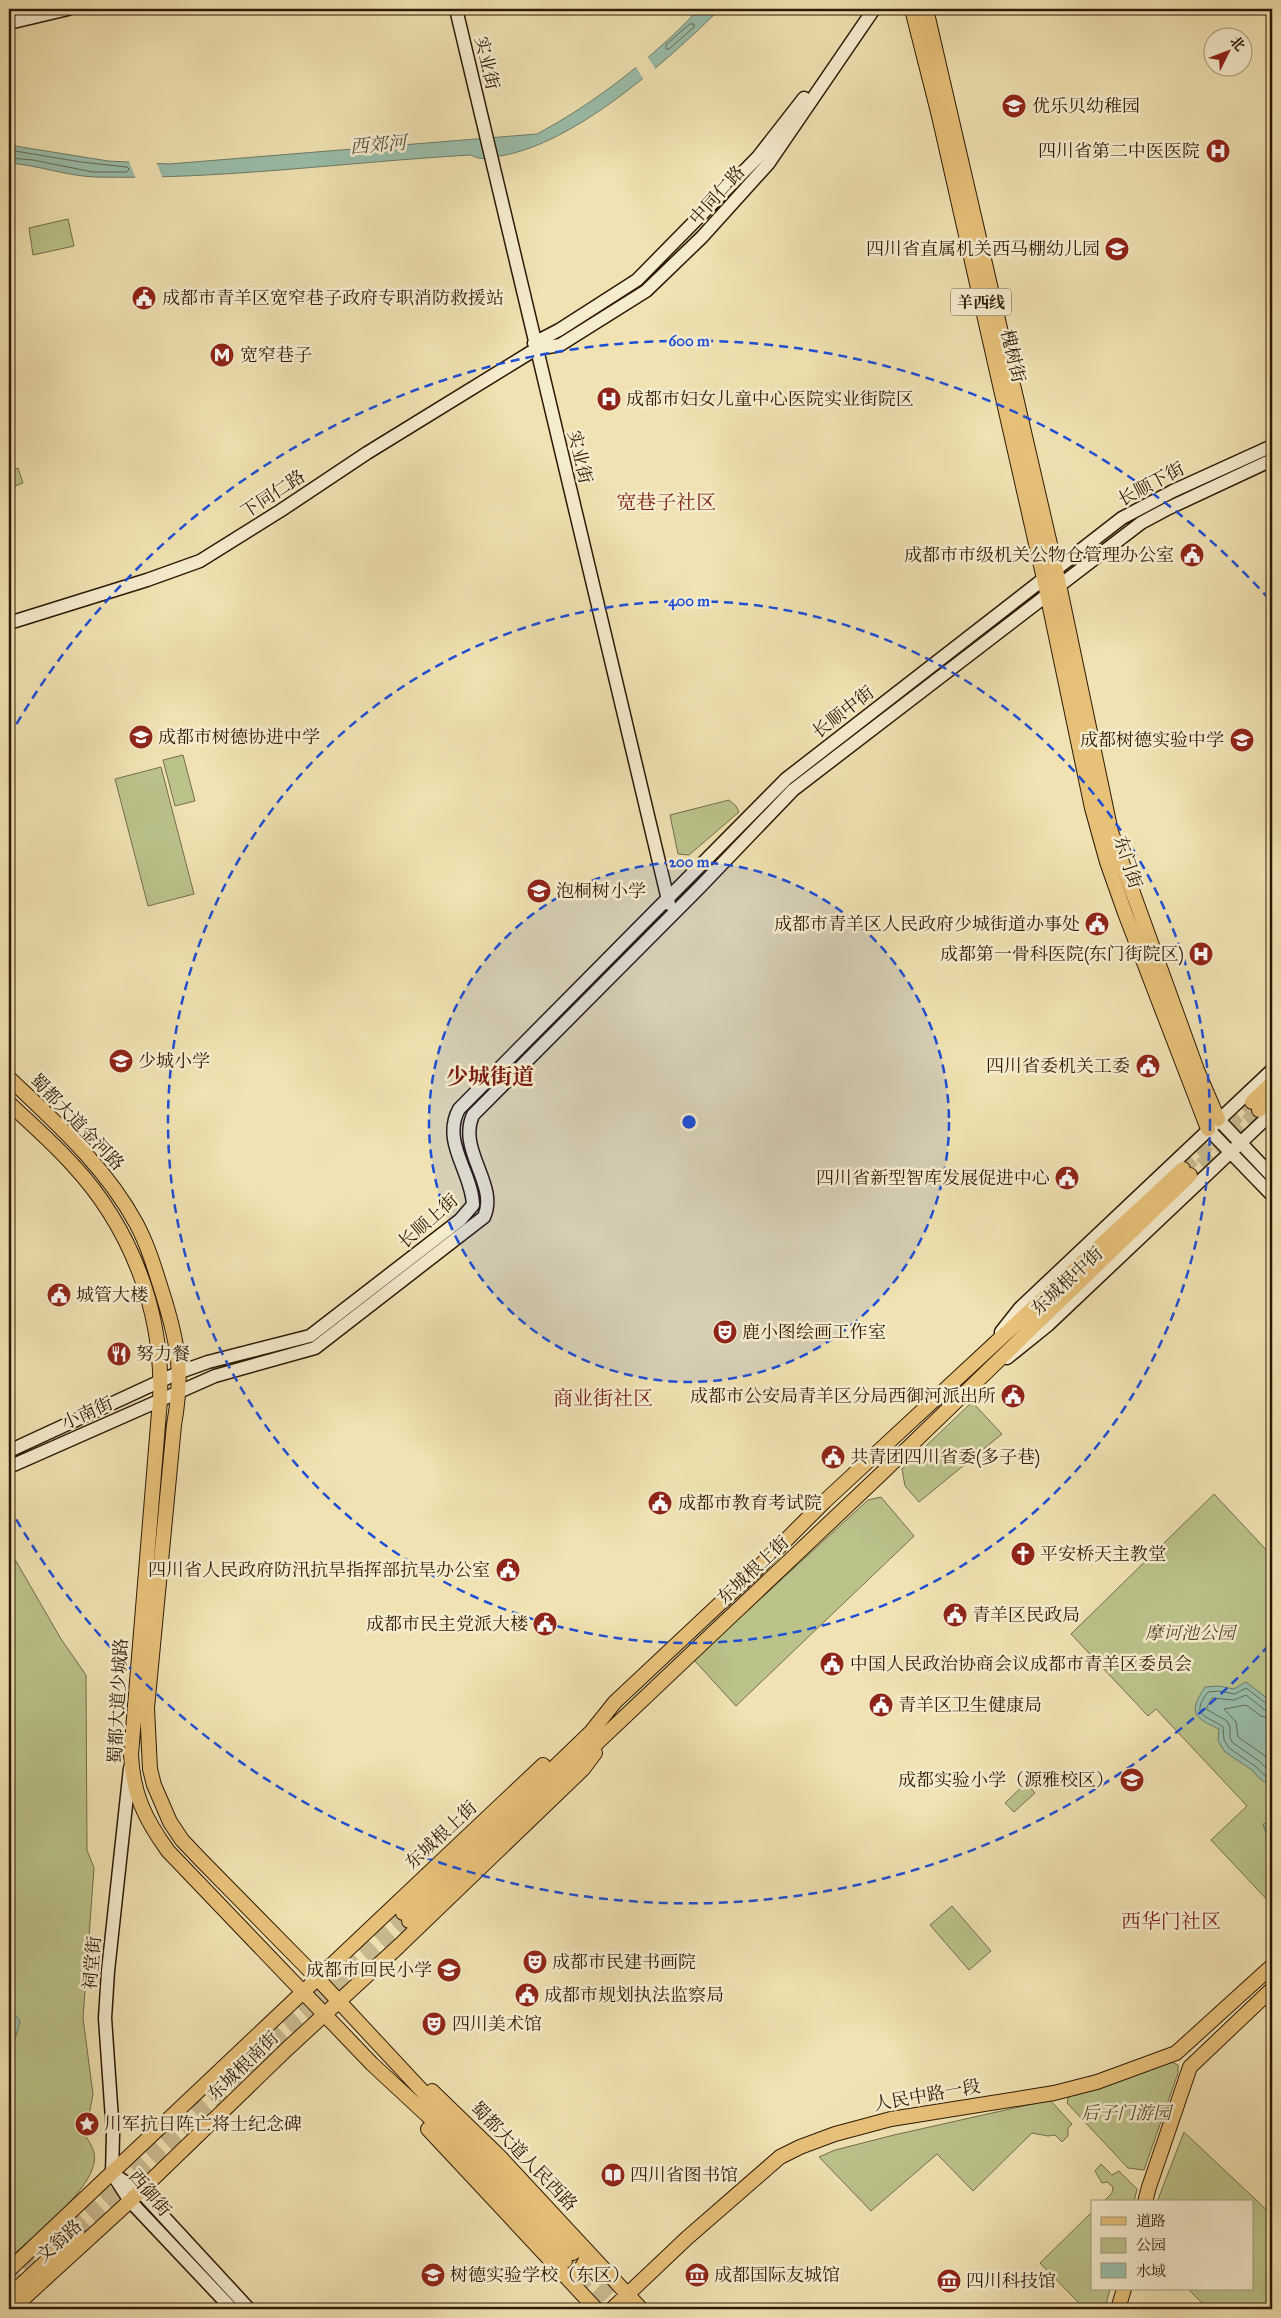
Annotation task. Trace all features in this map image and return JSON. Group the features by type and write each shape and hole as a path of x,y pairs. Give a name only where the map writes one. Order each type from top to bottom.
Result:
{"main road":[{"path":"9,23 68,9"},
{"name":"实业街","path":"456,9 672,914"},
{"name":"下同仁路","path":"9,623 147,580 200,561 637,280 758,157 811,88 864,9"},
{"name":"中同仁路","path":"535,346 560,345 646,290 702,237 768,164 874,9"},
{"name":"槐树街","path":"912,9 939,116 1047,595"},
{"name":"槐树街","path":"926,9 1059,586"},
{"name":"长顺下街","path":"1056,570 1135,510 1272,446"},
{"name":"长顺下街","path":"1059,586 1142,523 1168,508 1272,460"},
{"name":"长顺中街","path":"668,899 786,779 1056,570"},
{"name":"长顺中街","path":"672,914 793,790 1059,586"},
{"name":"东门街","path":"1059,586 1111,832 1197,1070 1213,1124"},
{"name":"东门街","path":"1047,595 1092,808 1107,862 1213,1124"},
{"name":"长顺上街","path":"161,1380 208,1362 310,1336 470,1211 473,1199 453,1138 453,1124 459,1109 668,899"},
{"name":"长顺上街","path":"180,1391 215,1376 315,1348 484,1217 486,1195 468,1133 473,1115 672,914"},
{"name":"东城根中街","path":"904,1428 985,1352 1020,1308 1272,1070"},
{"name":"蜀都大道金河路","path":"9,1078 88,1156 118,1193 137,1224 154,1264 170,1316 180,1372 180,1391"},
{"path":"1261,1108 1272,1084"},
{"path":"1261,1108 1272,1097"},
{"name":"蜀都大道金河路","path":"9,1103 71,1162 96,1193 120,1232 137,1264 146,1288 158,1343 161,1380"},
{"name":"东城根中街","path":"916,1441 998,1362 1012,1356 1048,1325 1241,1143 1261,1108"},
{"path":"1213,1124 1241,1143 1272,1176"},
{"path":"1213,1124 1230,1152 1272,1196"},
{"path":"985,1352 1186,1172 998,1362"},
{"name":"小南街","path":"9,1450 161,1380"},
{"name":"蜀都大道少城路","path":"161,1380 131,1755 133,1781 139,1802 150,1825 168,1851 303,1992"},
{"name":"小南街","path":"9,1467 180,1391"},
{"name":"蜀都大道少城路","path":"180,1391 174,1425 147,1708 150,1769 160,1801 182,1840 318,1979"},
{"name":"东城根上街","path":"318,1979 569,1740 615,1702 904,1428"},
{"name":"东城根上街","path":"615,1702 591,1732 406,1917 615,1726 916,1441"},
{"name":"东城根上街","path":"339,2002 584,1769 615,1726"},
{"name":"祠堂街","path":"112,2174 113,2134 105,2018 109,1961 131,1755"},
{"name":"人民中路一段","path":"612,2309 737,2194 780,2158 800,2147 835,2134 891,2119 1062,2091 1097,2082 1176,2053 1272,1966"},
{"name":"东城根南街","path":"112,2174 318,1979"},
{"name":"蜀都大道人民西路","path":"303,1992 372,2064 427,2115 569,2257 386,2051 318,1979"},
{"path":"1146,2200 1149,2187 1190,2067 1272,1988"},
{"name":"东城根南街","path":"135,2196 288,2048 339,2002"},
{"name":"蜀都大道人民西路","path":"386,2051 452,2108 641,2309"},
{"path":"1176,2053 1182,2055 1190,2067"},
{"name":"蜀都大道人民西路","path":"372,2064 420,2120 562,2275 596,2309"},
{"name":"西御街","path":"112,2174 249,2309"},
{"name":"文翁路","path":"9,2270 112,2174"},
{"name":"西御街","path":"135,2196 232,2309"},
{"name":"文翁路","path":"12,2309 135,2196"},
{"name":"文翁路","path":"9,2296 77,2233"},
{"path":"562,2275 574,2274 582,2268 586,2261 587,2251"},
{"path":"1118,2309 1124,2290"}],"green space":[{"path":"68,219 74,246 33,255 29,228"},
{"path":"18,468 23,483 9,488 9,471"},
{"path":"183,755 195,801 175,806 163,760"},
{"path":"161,767 194,894 148,906 115,779"},
{"path":"729,800 736,806 739,812 689,855 678,854 670,815"},
{"path":"972,1402 1002,1434 919,1502 905,1486 902,1469"},
{"name":"摩诃池公园","path":"1214,1494 1272,1556 1272,1905 1211,1840 1247,1806 1156,1709 1148,1716 1071,1634"},
{"path":"881,1497 914,1536 736,1706 694,1660 868,1500"},
{"path":"9,1549 61,1639 86,1675 87,1850 94,1868 83,2018 93,2094 89,2115 92,2125 85,2135 94,2153 93,2165 87,2179 64,2208 14,2254 9,2246"},
{"path":"1026,1783 1035,1793 1014,1812 1005,1803"},
{"path":"952,1906 991,1951 969,1970 930,1925"},
{"name":"后子门游园","path":"1171,2062 1178,2065 1178,2073 1144,2170 1128,2168 1067,2103 1069,2094"},
{"path":"1050,2100 1072,2124 1068,2128 1068,2136 1062,2142 1055,2135 1048,2136 1032,2133 973,2191 937,2154 871,2211 819,2157 835,2150 894,2135"},
{"path":"1184,2132 1272,2215 1272,2309 1208,2309 1189,2290 1254,2290 1254,2200 1158,2200"},
{"path":"1101,2164 1112,2175 1119,2171 1137,2189 1134,2200 1105,2200 1112,2193 1113,2187 1107,2182 1102,2183 1095,2171"},
{"path":"1091,2213 1091,2290 1110,2290 1105,2309 1075,2309 1080,2304 1040,2263"}],"water":[{"path":"699,9 720,9 674,52 618,98 589,118 559,135 529,148 500,156 482,158 471,155 236,173 142,177 84,176 9,163 9,145 108,161 169,164 537,134 559,122 623,78 663,44"},
{"path":"1246,1682 1272,1702 1272,1803 1268,1784 1252,1770 1225,1752 1218,1741 1219,1729 1203,1721 1195,1709 1196,1703 1205,1687 1219,1686 1234,1689"},
{"path":"1272,1822 1272,1842 1268,1839 1263,1824"},
{"path":"9,2008 20,2021 9,2061"}],"pier":[{"path":"646,54 656,70 644,80 634,64"},
{"path":"128,159 156,161 163,179 136,179"}],"tunnel":[{"path":"1183,1169 1252,1102"},
{"path":"1201,1165 1259,1110"},
{"path":"9,2283 403,1913"},
{"path":"77,2233 409,1921"},
{"path":"573,2253 626,2309"},
{"path":"565,2261 610,2309"}],"place":[{"name":"优乐贝幼稚园","path":"1014,106"},
{"name":"四川省第二中医医院","path":"1218,151"},
{"name":"四川省直属机关西马棚幼儿园","path":"1117,249"},
{"name":"成都市青羊区宽窄巷子政府专职消防救援站","path":"144,298"},
{"name":"宽窄巷子","path":"222,355"},
{"name":"成都市妇女儿童中心医院实业街院区","path":"609,399"},
{"name":"成都市市级机关公物仓管理办公室","path":"1192,555"},
{"name":"成都市树德协进中学","path":"141,737"},
{"name":"成都树德实验中学","path":"1242,740"},
{"name":"泡桐树小学","path":"539,891"},
{"name":"成都市青羊区人民政府少城街道办事处","path":"1097,924"},
{"name":"成都第一骨科医院(东门街院区)","path":"1201,954"},
{"name":"少城小学","path":"121,1061"},
{"name":"四川省委机关工委","path":"1148,1066"},
{"name":"四川省新型智库发展促进中心","path":"1067,1178"},
{"name":"城管大楼","path":"59,1295"},
{"name":"鹿小图绘画工作室","path":"725,1332"},
{"name":"努力餐","path":"119,1354"},
{"name":"成都市公安局青羊区分局西御河派出所","path":"1013,1396"},
{"name":"共青团四川省委(多子巷)","path":"833,1457"},
{"name":"成都市教育考试院","path":"660,1503"},
{"name":"平安桥天主教堂","path":"1023,1554"},
{"name":"四川省人民政府防汛抗旱指挥部抗旱办公室","path":"508,1570"},
{"name":"青羊区民政局","path":"955,1615"},
{"name":"成都市民主党派大楼","path":"545,1624"},
{"name":"中国人民政治协商会议成都市青羊区委员会","path":"832,1664"},
{"name":"青羊区卫生健康局","path":"881,1705"},
{"name":"成都实验小学（源雅校区）","path":"1132,1780"},
{"name":"成都市民建书画院","path":"535,1962"},
{"name":"成都市回民小学","path":"449,1970"},
{"name":"成都市规划执法监察局","path":"527,1995"},
{"name":"四川美术馆","path":"434,2024"},
{"name":"川军抗日阵亡将士纪念碑","path":"87,2124"},
{"name":"四川省图书馆","path":"613,2175"},
{"name":"树德实验学校（东区）","path":"433,2275"},
{"name":"成都国际友城馆","path":"697,2275"},
{"name":"四川科技馆","path":"949,2281"}],"district":[{"name":"宽巷子社区","path":"666,502"},
{"name":"少城街道","path":"490,1076"},
{"name":"商业街社区","path":"603,1398"},
{"name":"西华门社区","path":"1171,1921"}],"water label":[{"name":"西郊河","path":"378,144"}]}
